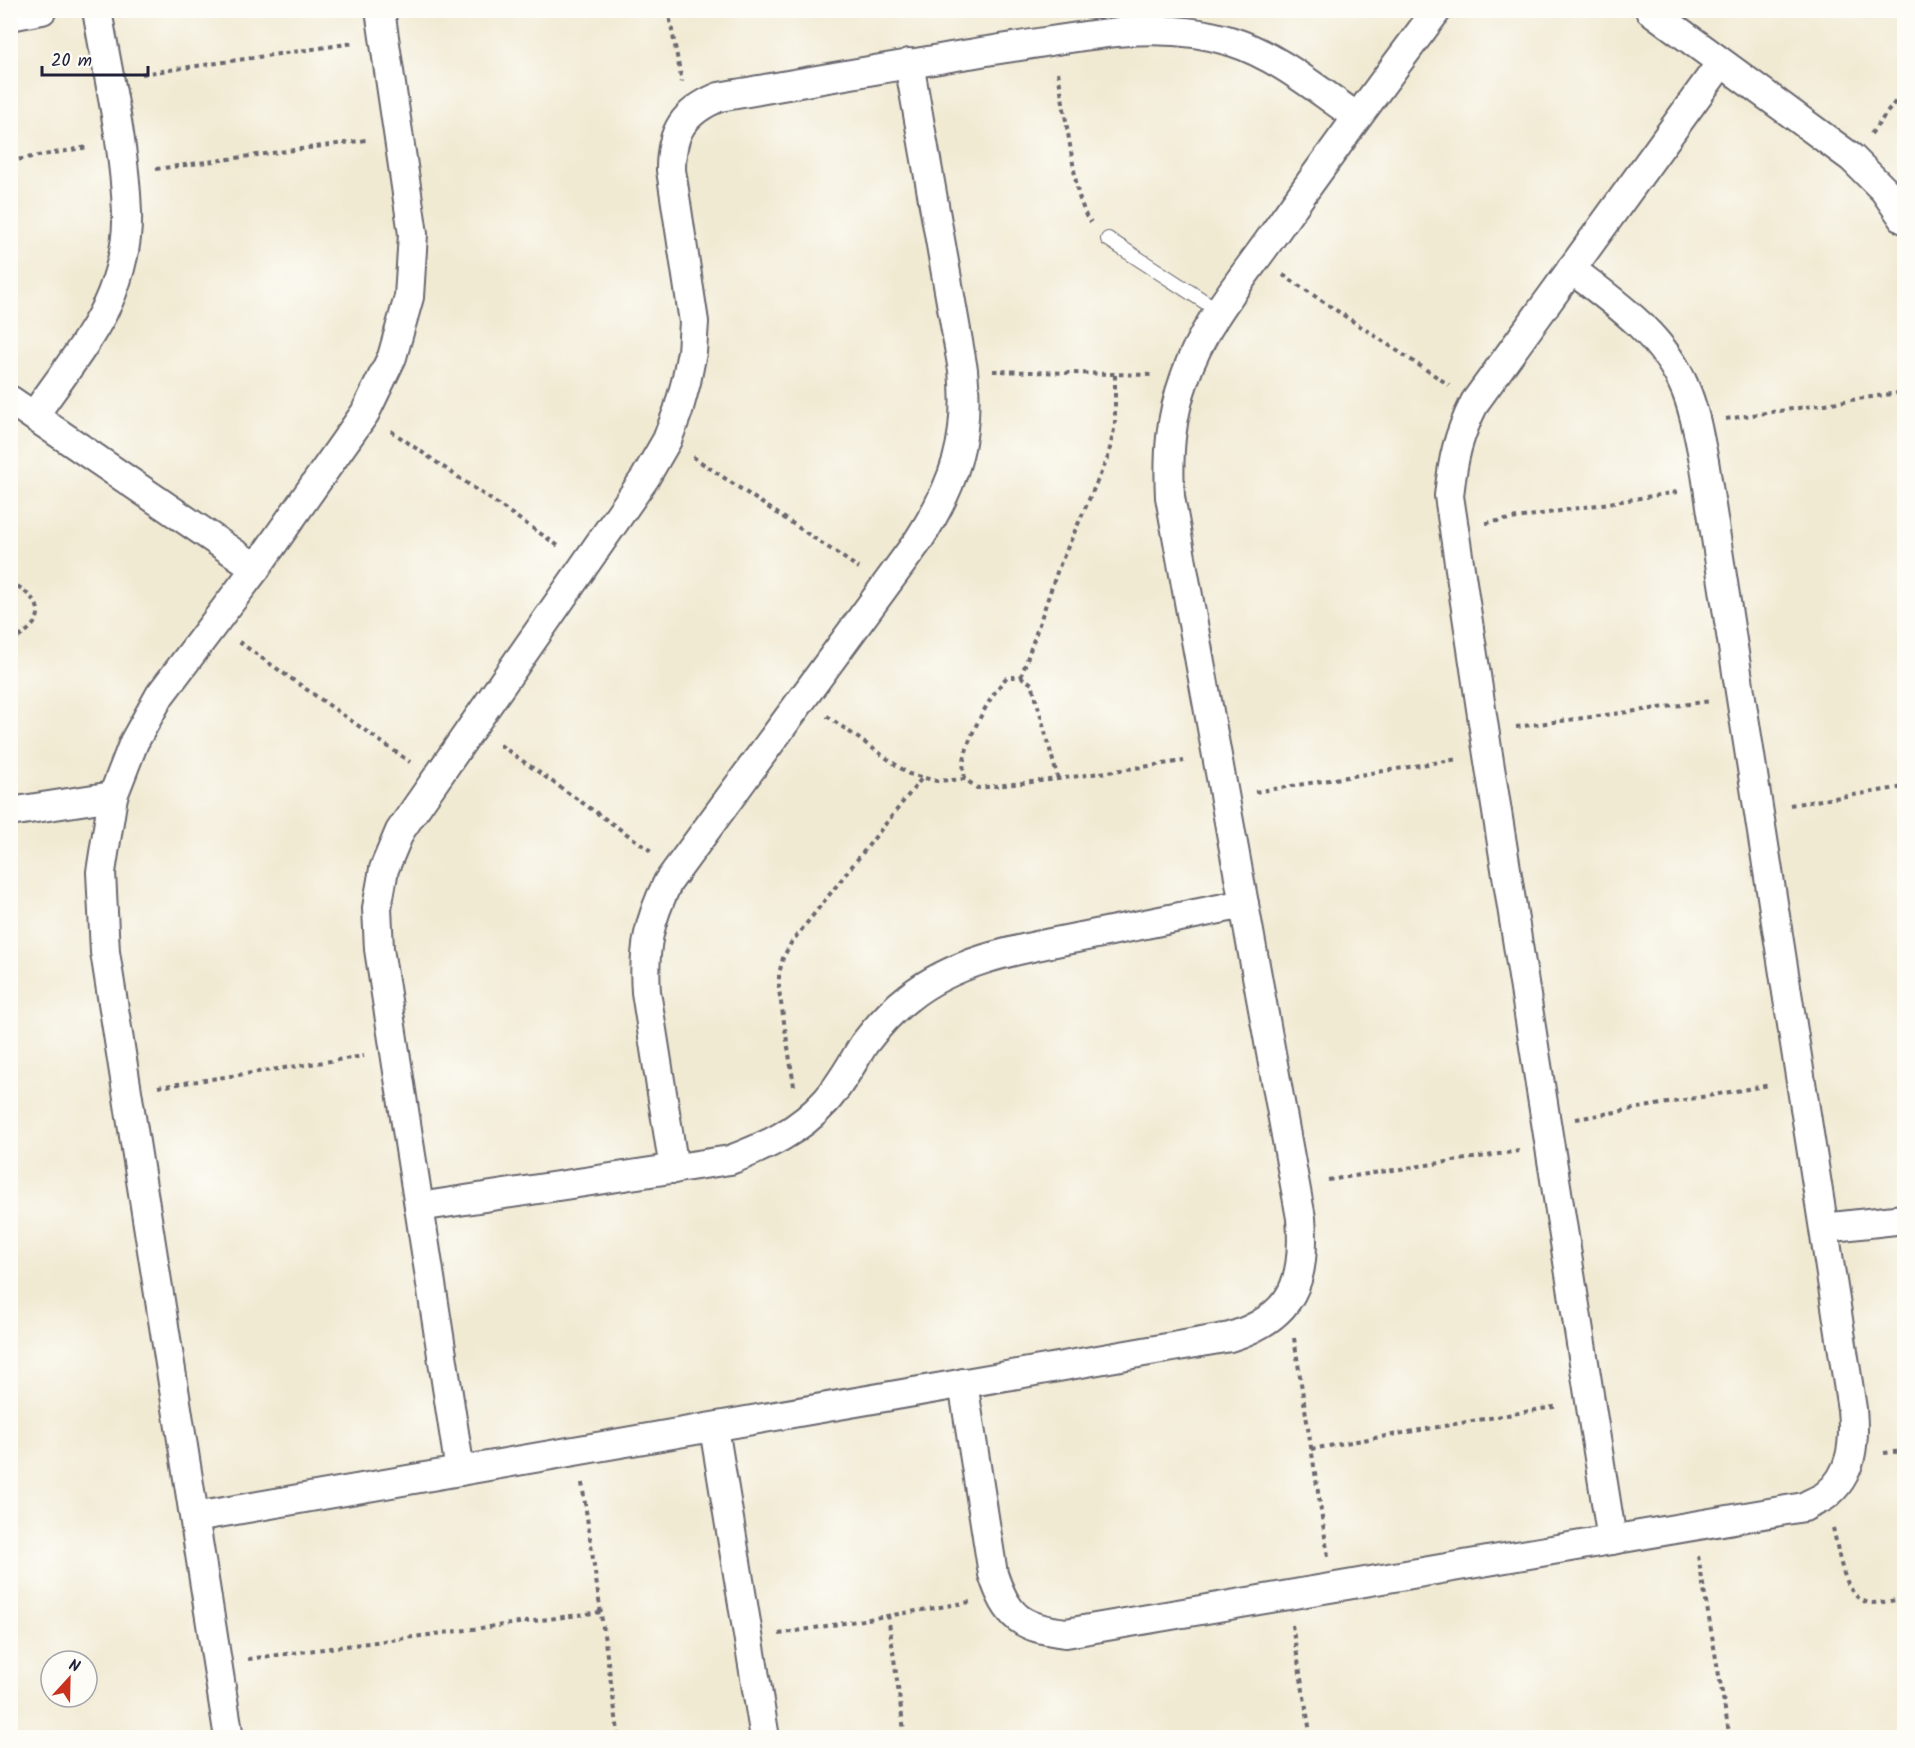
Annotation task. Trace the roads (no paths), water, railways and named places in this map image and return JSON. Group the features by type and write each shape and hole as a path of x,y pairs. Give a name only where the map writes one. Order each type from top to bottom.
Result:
{"street":[{"path":"10,16 42,10"},
{"path":"34,416 93,330 111,294 123,255 127,214 123,174 97,10"},
{"path":"229,1737 105,952 100,872 113,796 134,741 160,694 256,568 365,413 392,357 409,297 413,234 380,10"},
{"path":"195,1517 1230,1337 1252,1330 1272,1318 1287,1300 1299,1276 1304,1249 1301,1218 1170,497 1169,456 1173,415 1195,352 1220,311 1357,117 1437,10"},
{"path":"1650,10 1852,158 1884,190 1905,219"},
{"path":"459,1471 379,949 377,908 384,869 400,831 645,478 667,440 684,392 692,352 694,322 671,170 671,150 677,131 689,115 703,104 719,97 909,63 1114,32 1162,29 1234,42 1270,58 1357,117"},
{"path":"674,1169 646,992 644,964 648,935 656,907 677,869 939,508 954,472 963,435 966,396 963,370 909,63"},
{"path":"1611,1540 1449,496 1452,463 1461,431 1474,402 1721,63"},
{"path":"963,1383 993,1574 1000,1596 1016,1618 1039,1630 1066,1633 1804,1507 1825,1496 1842,1479 1851,1456 1854,1433 1741,696 1696,424 1685,388 1668,356 1645,328 1571,269"},
{"path":"10,400 256,568"},
{"path":"10,812 113,796"},
{"path":"419,1207 730,1160 766,1147 801,1125 827,1100 865,1043 885,1018 909,997 936,980 964,966 1024,949 1244,904"},
{"path":"1824,1228 1905,1218"},
{"path":"714,1428 765,1737"}],"lane":[{"path":"1108,239 1220,311"}]}
